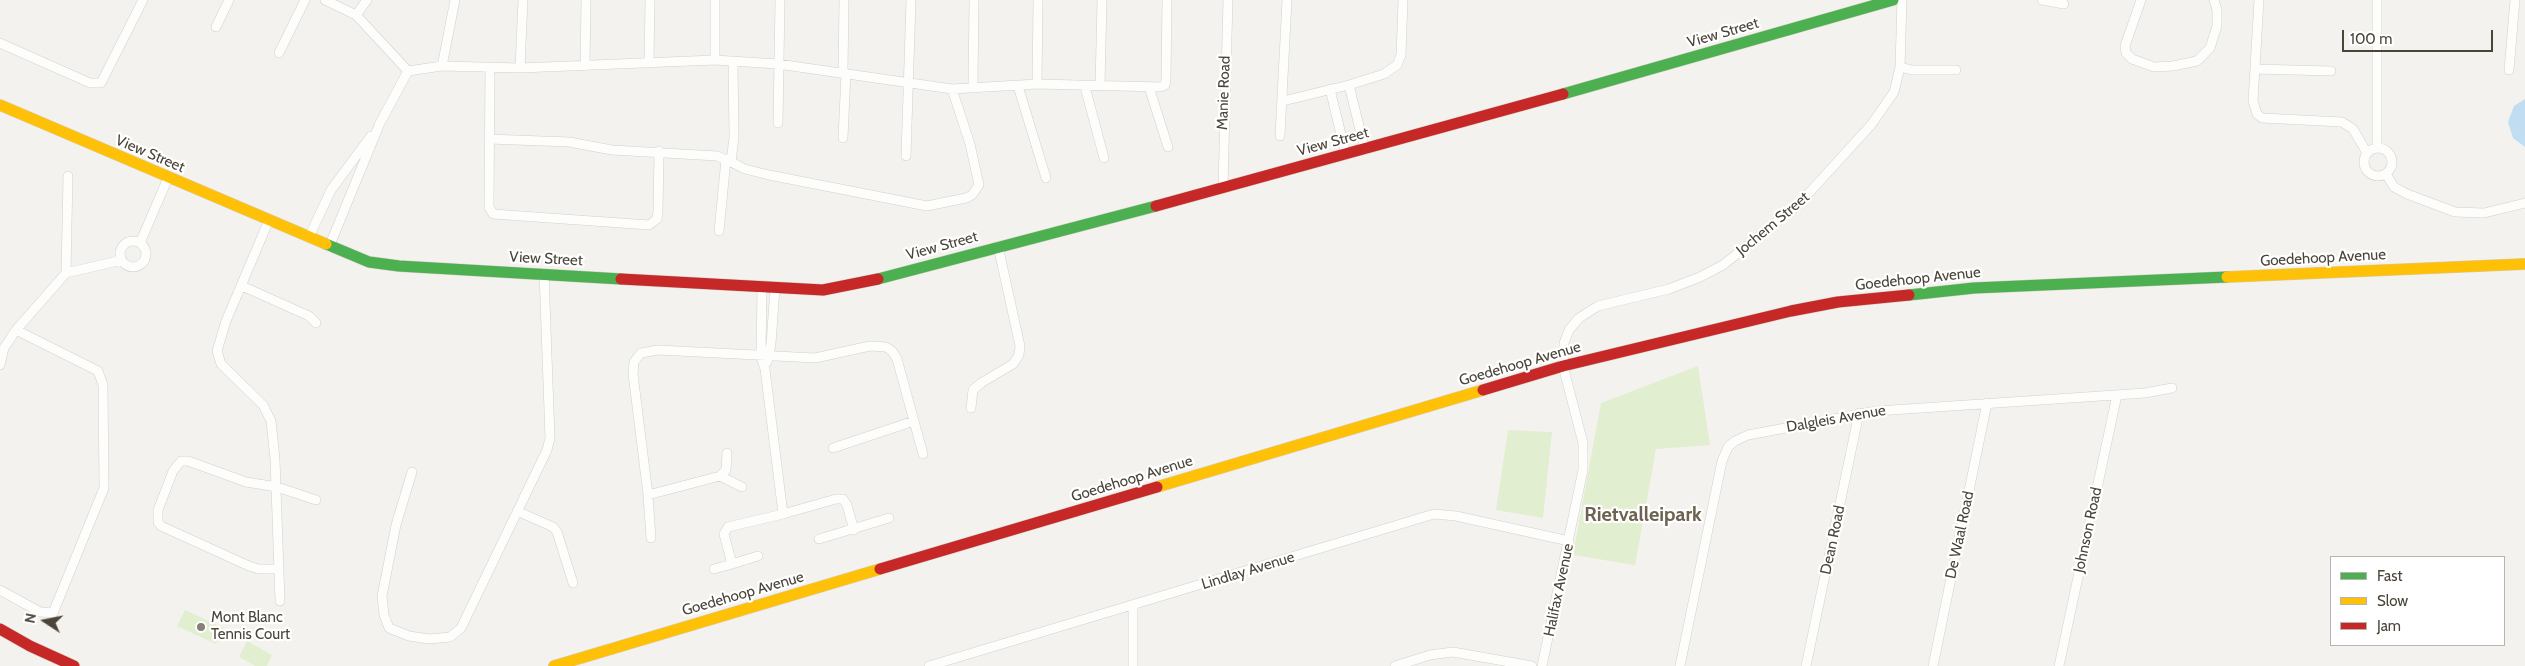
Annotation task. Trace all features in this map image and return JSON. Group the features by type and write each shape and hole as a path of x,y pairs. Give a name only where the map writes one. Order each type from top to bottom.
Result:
{"main road":[{"name":"View Street","path":"0,105 354,258 383,265 822,290 864,283 1223,186 1346,155 1893,0"},
{"name":"Goedehoop Avenue","path":"554,666 1563,366 1791,311 1942,290 2523,263"},
{"path":"0,629 30,646 74,666"}],"street":[{"path":"0,43 90,83 101,83 143,0"},
{"path":"216,27 229,0"},
{"path":"279,53 305,0"},
{"path":"325,0 356,15 408,71"},
{"path":"356,15 367,0"},
{"path":"442,66 455,0"},
{"path":"520,68 523,0"},
{"path":"585,66 586,0"},
{"path":"649,64 650,0"},
{"path":"715,0 715,60"},
{"path":"778,123 780,0"},
{"path":"843,138 844,0"},
{"path":"906,156 910,83 911,0"},
{"path":"972,86 974,0"},
{"path":"1037,84 1038,0"},
{"path":"1100,86 1102,0"},
{"path":"408,71 442,66 520,68 715,60 778,64 952,89 972,86 1037,84 1085,87 1163,86 1166,80 1167,0"},
{"name":"Manie Road","path":"1223,186 1228,0"},
{"path":"1280,136 1287,0"},
{"path":"1283,101 1349,85 1384,74 1397,65 1402,55 1403,0"},
{"name":"Jochem Street","path":"1563,366 1565,338 1574,323 1586,312 1603,304 1669,290 1700,278 1723,265 1798,205 1845,156 1884,108 1894,92 1900,67 1902,0"},
{"path":"2042,0 2064,4"},
{"path":"2141,0 2127,36 2126,53 2141,64 2163,66 2197,61 2210,48 2217,26 2217,10 2214,0"},
{"path":"2259,0 2254,101 2257,114 2262,118 2342,122 2353,129 2367,153"},
{"path":"2377,0 2377,148"},
{"path":"2508,70 2515,0"},
{"path":"720,231 728,160 734,137 733,61"},
{"path":"1900,67 1912,70 1956,70"},
{"path":"490,68 490,212 499,216 649,224 657,219 658,212 659,151"},
{"path":"2255,69 2331,71"},
{"path":"329,247 380,123 408,71"},
{"path":"1349,85 1364,150"},
{"path":"1018,86 1046,178"},
{"path":"1085,87 1104,158"},
{"path":"1149,87 1168,147"},
{"path":"490,139 569,142 606,149 717,156 745,169 768,175 927,206 966,198 976,190 979,178 952,89"},
{"path":"1330,89 1346,155"},
{"path":"309,237 330,190 380,123"},
{"path":"2377,148 2388,153 2392,160 2391,168 2386,174 2377,177 2366,170 2364,161 2367,153 2377,148"},
{"path":"2386,174 2394,187 2407,194 2455,212 2484,213 2525,203"},
{"path":"66,273 68,176"},
{"path":"140,242 168,178"},
{"path":"269,220 218,344 218,358 226,370 267,412 274,440 280,601"},
{"path":"131,241 140,242 146,253 142,264 130,266 122,260 121,253 124,245 131,241"},
{"path":"971,408 973,390 981,383 1013,364 1019,355 1020,346 998,246"},
{"path":"0,365 4,348 16,330 66,273 122,260"},
{"path":"412,472 396,525 382,596 384,615 389,628 409,636 444,638 458,632 547,450 550,438 544,273"},
{"path":"242,286 309,316 316,323"},
{"path":"762,287 765,368 783,514"},
{"path":"764,357 775,288"},
{"path":"0,590 40,612 53,613 104,488 103,385 98,372 16,330"},
{"path":"651,538 648,495 632,374 634,362 641,354 658,350 764,357 824,358 870,346 886,347 897,359 923,454"},
{"name":"Halifax Avenue","path":"1542,666 1580,492 1583,451 1563,366"},
{"name":"Dalgleis Avenue","path":"1680,666 1716,488 1728,447 1748,435 1859,413 2117,395 2172,388"},
{"name":"Johnson Road","path":"2059,666 2117,395"},
{"name":"De Waal Road","path":"1933,666 1987,403"},
{"name":"Dean Road","path":"1806,666 1859,413"},
{"path":"833,448 914,421"},
{"path":"648,495 720,476 726,470 727,453"},
{"path":"278,569 259,569 249,566 161,526 157,518 173,471 181,461 188,461 246,482 277,487 316,500"},
{"path":"720,476 742,487"},
{"path":"732,564 724,534 728,527 836,499 843,500 847,505 854,530"},
{"path":"516,510 553,527 557,532 573,583"},
{"name":"Lindlay Avenue","path":"929,666 1434,514 1456,516 1569,540"},
{"path":"819,539 889,518"},
{"path":"714,569 758,556"},
{"path":"1133,605 1133,666"},
{"path":"1395,666 1434,654 1459,652 1532,666"}],"green space":[{"path":"1698,366 1710,445 1656,449 1635,565 1573,555 1601,403"},
{"path":"1508,430 1552,432 1543,518 1496,510"},
{"name":"Mont Blanc Tennis Court","path":"185,610 224,628 216,644 177,626"},
{"path":"247,641 272,655 267,666 256,666 239,657"}],"water":[{"path":"2525,99 2525,147 2513,138 2508,122 2514,106"}],"traffic: fast":[{"path":"1563,94 1893,0"},
{"path":"878,279 1156,206"},
{"path":"326,244 369,262 399,266 621,279"},
{"path":"1909,295 1974,288 2227,277"}],"traffic: slow":[{"path":"0,105 326,244"},
{"path":"2227,277 2525,264"},
{"path":"1157,487 1483,390"},
{"path":"554,666 880,569"}],"traffic: jam":[{"path":"1156,206 1563,94"},
{"path":"621,279 823,290 878,279"},
{"path":"1483,390 1563,366 1791,311 1838,302 1909,295"},
{"path":"880,569 1157,487"},
{"path":"0,629 30,646 74,666"}],"place":[{"name":"Mont Blanc Tennis Court","path":"201,627"}],"district":[{"name":"Rietvalleipark","path":"1643,515"}]}
